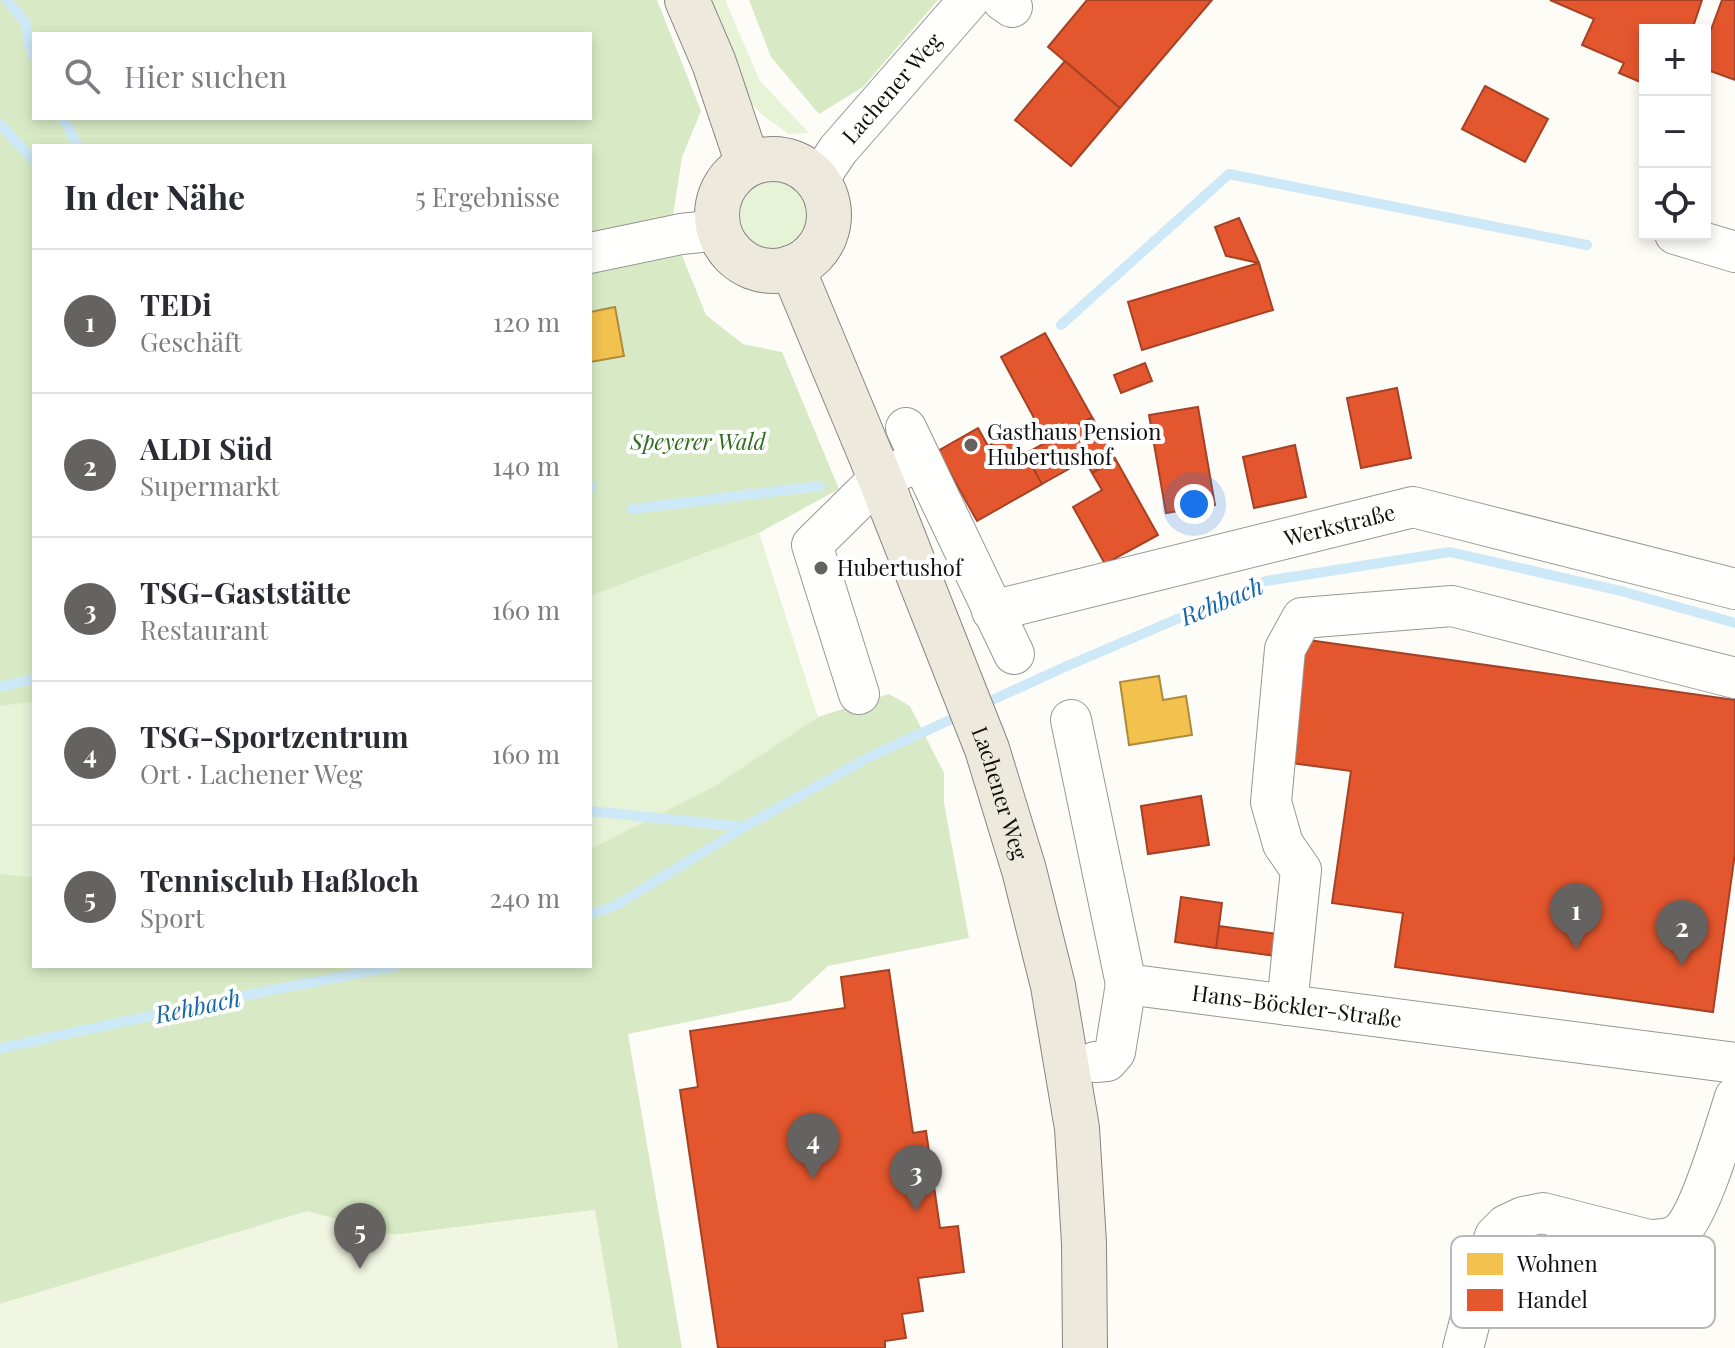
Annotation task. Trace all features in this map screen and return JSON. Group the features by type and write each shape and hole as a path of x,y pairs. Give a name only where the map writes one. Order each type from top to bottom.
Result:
{"main road":[{"path":"687,0 714,63 748,164"},
{"path":"766,159 785,160 802,167 818,180 829,212 827,230 819,246 806,259 776,271 747,264 734,255 719,230 717,210 721,192 732,176 748,164 766,159"},
{"name":"Lachener Weg","path":"792,267 863,481 958,675 987,749 1024,870 1053,986 1077,1128 1084,1243 1085,1348"}],"street":[{"name":"Lachener Weg","path":"818,180 838,150 969,0"},
{"path":"592,253 681,234 719,230"},
{"path":"1695,240 1735,252"},
{"path":"859,694 812,545 863,481 914,445 1014,654"},
{"name":"Werkstraße","path":"992,611 1413,507 1735,589"},
{"path":"1287,1005 1301,870 1283,844 1271,802 1285,649 1302,618 1452,606 1735,678"},
{"path":"1071,720 1126,984 1115,1052 1107,1061 1095,1062"},
{"name":"Hans-Böckler-Straße","path":"1126,984 1735,1063"},
{"path":"1673,1236 1680,1233 1695,1213 1735,1097"},
{"path":"1495,1236 1506,1225 1543,1213 1633,1236"},
{"path":"1463,1348 1468,1328"}],"green space":[{"name":"Speyerer Wald","path":"0,0 657,0 701,111 682,157 671,228 706,315 743,344 782,352 839,489 759,533 592,595 592,144 32,144 32,702 0,706"},
{"path":"703,0 725,0 760,81 809,133 789,134 748,101"},
{"path":"749,0 938,0 863,87 819,114 771,57"},
{"path":"774,181 798,191 808,215 798,239 774,249 750,239 740,215 750,191"},
{"path":"759,533 818,717 713,787 592,848 592,595"},
{"path":"889,694 910,706 944,773 944,803 969,938 828,966 790,1001 628,1034 682,1348 618,1348 594,1210 394,1235 307,1212 0,1304 0,874 32,877 32,968 592,968 592,848 713,787 818,717"},
{"path":"32,702 32,877 0,874 0,706"},
{"path":"595,1210 618,1348 0,1348 0,1304 307,1211 395,1235"}],"building: Wohnen":[{"path":"615,307 624,356 592,362 592,312"},
{"path":"1159,676 1163,700 1186,696 1192,735 1129,745 1120,682"}],"building: Handel":[{"path":"1087,0 1212,0 1120,108 1048,47"},
{"path":"1550,0 1702,0 1694,24 1639,24 1639,81 1619,73 1624,63 1582,45 1594,19"},
{"path":"1722,0 1735,0 1735,80 1711,71 1711,30"},
{"path":"1065,61 1120,108 1071,166 1015,120"},
{"path":"1485,86 1548,119 1525,162 1462,129"},
{"path":"1239,218 1259,263 1226,256 1215,227"},
{"path":"1259,263 1273,310 1142,350 1128,302"},
{"path":"1045,333 1092,417 1047,442 1001,357"},
{"path":"1145,363 1152,381 1121,393 1114,375"},
{"path":"1397,388 1411,458 1361,468 1347,398"},
{"path":"1198,407 1215,505 1166,513 1149,415"},
{"path":"1092,417 1116,460 1092,473 1085,460 1042,484 1025,454"},
{"path":"978,428 988,446 1013,432 1042,484 977,521 938,451"},
{"path":"1295,445 1306,497 1254,508 1243,457"},
{"path":"1116,460 1158,535 1105,564 1073,507 1102,490 1092,473"},
{"path":"1301,639 1735,700 1735,853 1713,1012 1395,967 1403,913 1332,903 1351,771 1283,762"},
{"path":"1201,796 1209,845 1148,854 1141,806"},
{"path":"1181,897 1222,903 1216,948 1175,942"},
{"path":"1219,926 1278,934 1275,956 1216,948"},
{"path":"889,970 913,1133 926,1131 940,1228 958,1226 964,1272 918,1278 923,1311 902,1314 906,1338 885,1341 885,1348 718,1348 680,1090 698,1087 690,1031 845,1008 841,977"}],"waterway":[{"path":"7,0 25,22 32,52"},
{"path":"64,120 77,144"},
{"name":"Rehbach","path":"0,124 32,159"},
{"path":"1061,325 1229,174 1587,245"},
{"path":"632,509 820,486"},
{"name":"Rehbach","path":"979,706 1266,581 1450,552 1621,591 1735,623"},
{"path":"0,687 32,679"},
{"name":"Rehbach","path":"592,913 615,906 744,827 873,755 961,715"},
{"name":"Rehbach","path":"592,811 744,827"},
{"name":"Rehbach","path":"0,1048 386,968"}],"place":[{"name":"Gasthaus Pension Hubertushof","path":"971,445"},
{"name":"Hubertushof","path":"821,568"},
{"name":"TEDi","path":"1576,949"},
{"name":"ALDI Süd","path":"1682,966"},
{"name":"TSG-Sportzentrum","path":"813,1179"},
{"name":"TSG-Gaststätte","path":"916,1211"},
{"name":"Tennisclub Haßloch","path":"360,1269"}]}
